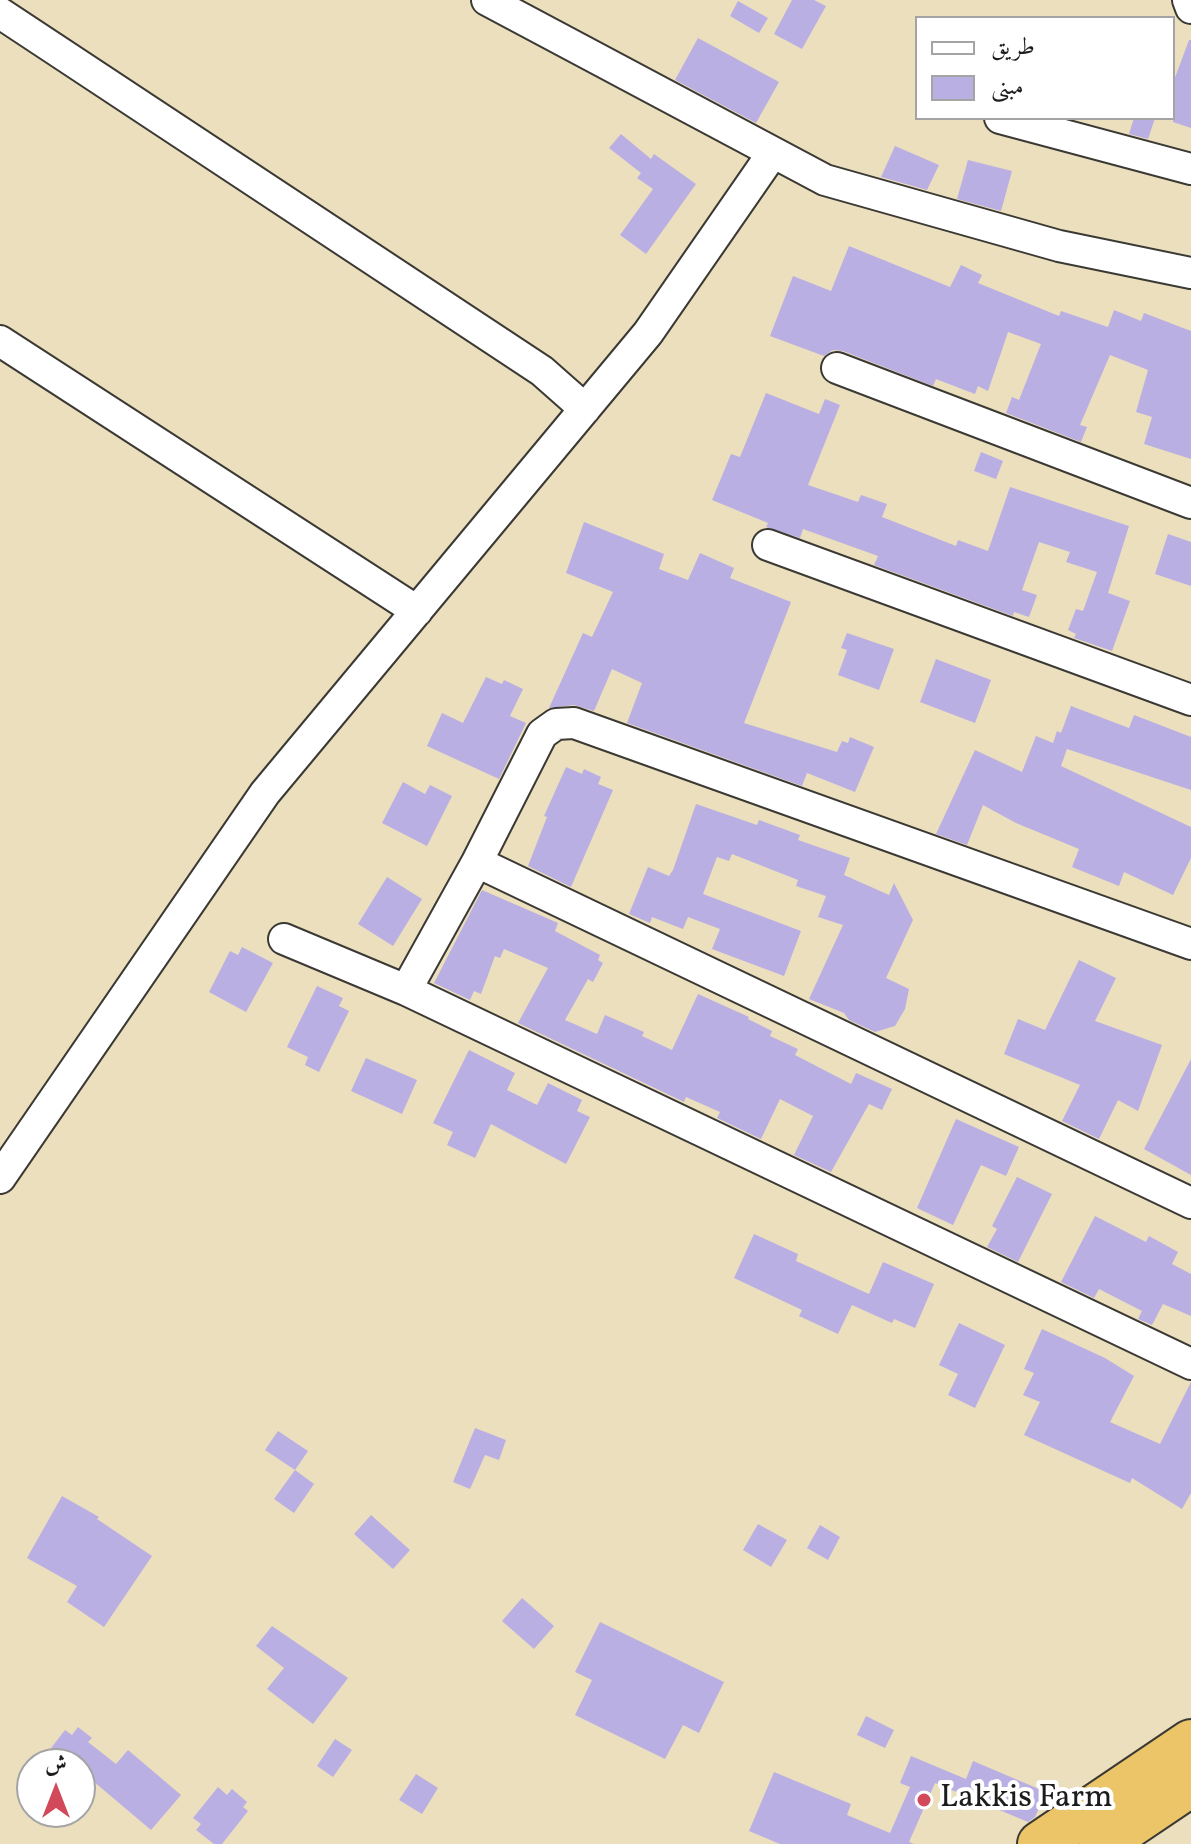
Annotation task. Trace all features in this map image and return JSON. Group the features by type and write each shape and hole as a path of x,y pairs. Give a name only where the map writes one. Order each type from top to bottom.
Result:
{"highway":[{"path":"1040,1844 1191,1742"},
{"path":"1102,1844 1191,1784"}],"street":[{"path":"487,0 825,180 1011,233 1155,268 1191,273"},
{"path":"1188,0 1191,8"},
{"path":"0,13 542,371 585,409"},
{"path":"1007,120 1191,169"},
{"path":"0,1178 265,793 656,322 772,154"},
{"path":"0,341 417,611"},
{"path":"837,368 1191,503"},
{"path":"768,545 1191,700"},
{"path":"406,990 477,862 542,734 556,724 574,723 1191,944"},
{"path":"477,862 1191,1203"},
{"path":"284,939 406,990 1191,1364"}],"building":[{"path":"792,0 814,0 826,6 802,49 774,34"},
{"path":"738,1 768,18 759,33 730,16"},
{"path":"698,38 779,82 756,123 675,80"},
{"path":"1191,40 1191,128 1173,122 1175,78"},
{"path":"1133,120 1154,120 1148,139 1129,134"},
{"path":"621,134 651,159 654,154 696,184 646,254 620,235 653,189 637,178 641,173 609,148"},
{"path":"895,146 939,165 927,190 881,177"},
{"path":"968,160 1012,171 1001,211 957,199"},
{"path":"849,246 950,287 961,265 982,275 978,283 1059,316 1061,311 1108,327 1114,310 1141,321 1144,313 1191,331 1191,459 1144,444 1152,417 1136,412 1148,370 1110,355 1080,425 1087,427 1081,442 1006,413 1012,397 1019,400 1041,344 1008,332 988,391 978,386 975,394 936,379 933,386 843,351 833,350 824,356 770,336 793,276 831,291"},
{"path":"766,393 819,414 825,399 840,405 808,485 858,502 861,495 887,504 882,517 956,546 958,540 988,551 1010,487 1129,526 1108,593 1130,601 1112,651 1074,638 1076,634 1068,630 1076,609 1083,611 1097,572 1066,562 1070,552 1039,542 1022,590 1037,595 1029,617 1014,612 1013,616 874,565 878,556 803,529 800,538 766,527 768,523 712,500 731,454 740,457"},
{"path":"981,452 1003,461 996,479 974,471"},
{"path":"584,522 664,554 659,569 688,580 700,553 734,568 730,578 791,602 744,723 837,752 842,741 848,743 850,737 874,747 855,792 807,773 802,786 627,723 642,683 612,669 594,711 574,705 549,708 583,633 592,637 613,592 566,573"},
{"path":"1168,534 1191,542 1191,586 1155,574"},
{"path":"847,633 894,649 879,690 838,675 847,650 841,648"},
{"path":"936,659 991,680 975,723 920,702"},
{"path":"486,677 502,684 504,680 523,689 510,716 526,723 499,779 427,746 442,713 463,723"},
{"path":"1071,706 1129,728 1134,715 1191,737 1191,790 1067,749 1061,766 1191,827 1191,858 1173,895 1124,872 1119,886 1072,867 1079,849 1016,823 983,805 967,845 936,834 975,750 1022,772 1036,736 1053,743 1057,731 1061,733"},
{"path":"566,767 582,774 584,769 601,777 598,784 613,790 571,887 528,866 547,817 544,816"},
{"path":"403,782 425,794 430,785 452,796 427,846 382,823"},
{"path":"696,804 757,825 759,820 800,835 798,840 850,858 844,875 889,895 894,883 913,920 886,978 909,989 905,1009 895,1026 875,1032 849,1020 844,1013 809,999 843,925 818,917 826,896 796,886 798,880 732,854 729,861 717,857 703,894 801,931 784,976 712,949 720,929 688,917 683,929 652,917 650,923 629,914 648,867 669,876 673,870"},
{"path":"387,877 422,899 393,946 358,924"},
{"path":"482,890 558,923 555,931 600,955 598,960 603,963 593,982 588,979 565,1020 597,1034 605,1015 644,1032 642,1036 672,1050 698,994 749,1017 772,1031 770,1036 798,1049 795,1055 851,1084 856,1073 892,1089 882,1110 869,1104 831,1172 794,1155 813,1116 780,1099 761,1139 717,1118 720,1112 686,1097 684,1102 518,1023 548,968 504,949 500,958 495,956 481,994 474,991 470,1000 434,983"},
{"path":"242,947 273,963 246,1012 209,992 230,951 238,955"},
{"path":"1079,960 1116,978 1095,1021 1162,1045 1138,1111 1118,1100 1099,1139 1062,1121 1080,1085 1004,1054 1018,1019 1045,1030"},
{"path":"317,986 343,998 339,1006 349,1011 319,1072 305,1065 308,1057 287,1047"},
{"path":"469,1050 515,1073 507,1090 537,1105 548,1083 582,1100 577,1111 590,1117 566,1164 491,1124 475,1158 447,1145 453,1132 433,1123"},
{"path":"366,1058 417,1080 402,1114 351,1091"},
{"path":"1191,1059 1191,1175 1144,1149"},
{"path":"956,1119 1019,1147 1006,1176 981,1165 953,1225 917,1208"},
{"path":"1017,1177 1052,1194 1018,1262 987,1247 997,1229 992,1226"},
{"path":"1095,1216 1146,1242 1149,1236 1178,1252 1172,1264 1191,1274 1191,1316 1163,1304 1152,1325 1138,1319 1142,1311 1099,1289 1094,1298 1061,1282"},
{"path":"754,1234 798,1254 796,1261 869,1294 883,1262 934,1284 915,1328 894,1319 892,1323 852,1305 838,1334 799,1316 802,1310 734,1278"},
{"path":"959,1323 1005,1345 975,1408 948,1395 958,1374 939,1365"},
{"path":"1042,1329 1105,1358 1134,1376 1110,1422 1160,1444 1191,1382 1191,1493 1182,1509 1132,1478 1130,1483 1024,1435 1040,1402 1023,1395 1034,1373 1024,1369"},
{"path":"475,1428 506,1440 499,1460 485,1455 470,1489 453,1482"},
{"path":"278,1431 308,1451 295,1470 265,1450"},
{"path":"295,1470 314,1484 294,1513 274,1499"},
{"path":"62,1496 99,1517 97,1519 152,1556 104,1627 67,1602 77,1586 27,1558"},
{"path":"371,1515 410,1550 393,1569 354,1534"},
{"path":"758,1524 787,1540 771,1567 743,1550"},
{"path":"820,1525 840,1537 828,1560 807,1548"},
{"path":"522,1598 554,1626 534,1649 502,1621"},
{"path":"600,1622 724,1682 699,1733 683,1725 665,1759 575,1715 592,1680 575,1672"},
{"path":"272,1626 348,1678 313,1724 267,1689 284,1668 256,1646"},
{"path":"866,1716 894,1730 885,1748 857,1735"},
{"path":"78,1727 92,1738 88,1742 96,1748 51,1748 65,1730 72,1735"},
{"path":"335,1739 352,1750 333,1777 317,1766"},
{"path":"96,1748 116,1764 128,1750 181,1795 151,1830 96,1784"},
{"path":"911,1756 966,1779 973,1761 1046,1792 1035,1817 1028,1822 935,1783 909,1842 914,1844 780,1844 749,1831 774,1772 851,1804 847,1815 890,1833 910,1787 900,1783"},
{"path":"416,1774 438,1788 422,1814 399,1800"},
{"path":"218,1787 227,1795 232,1789 247,1802 243,1807 248,1811 222,1844 214,1844 196,1830 201,1824 193,1818"}],"place":[{"name":"Lakkis Farm","path":"924,1800"}]}
